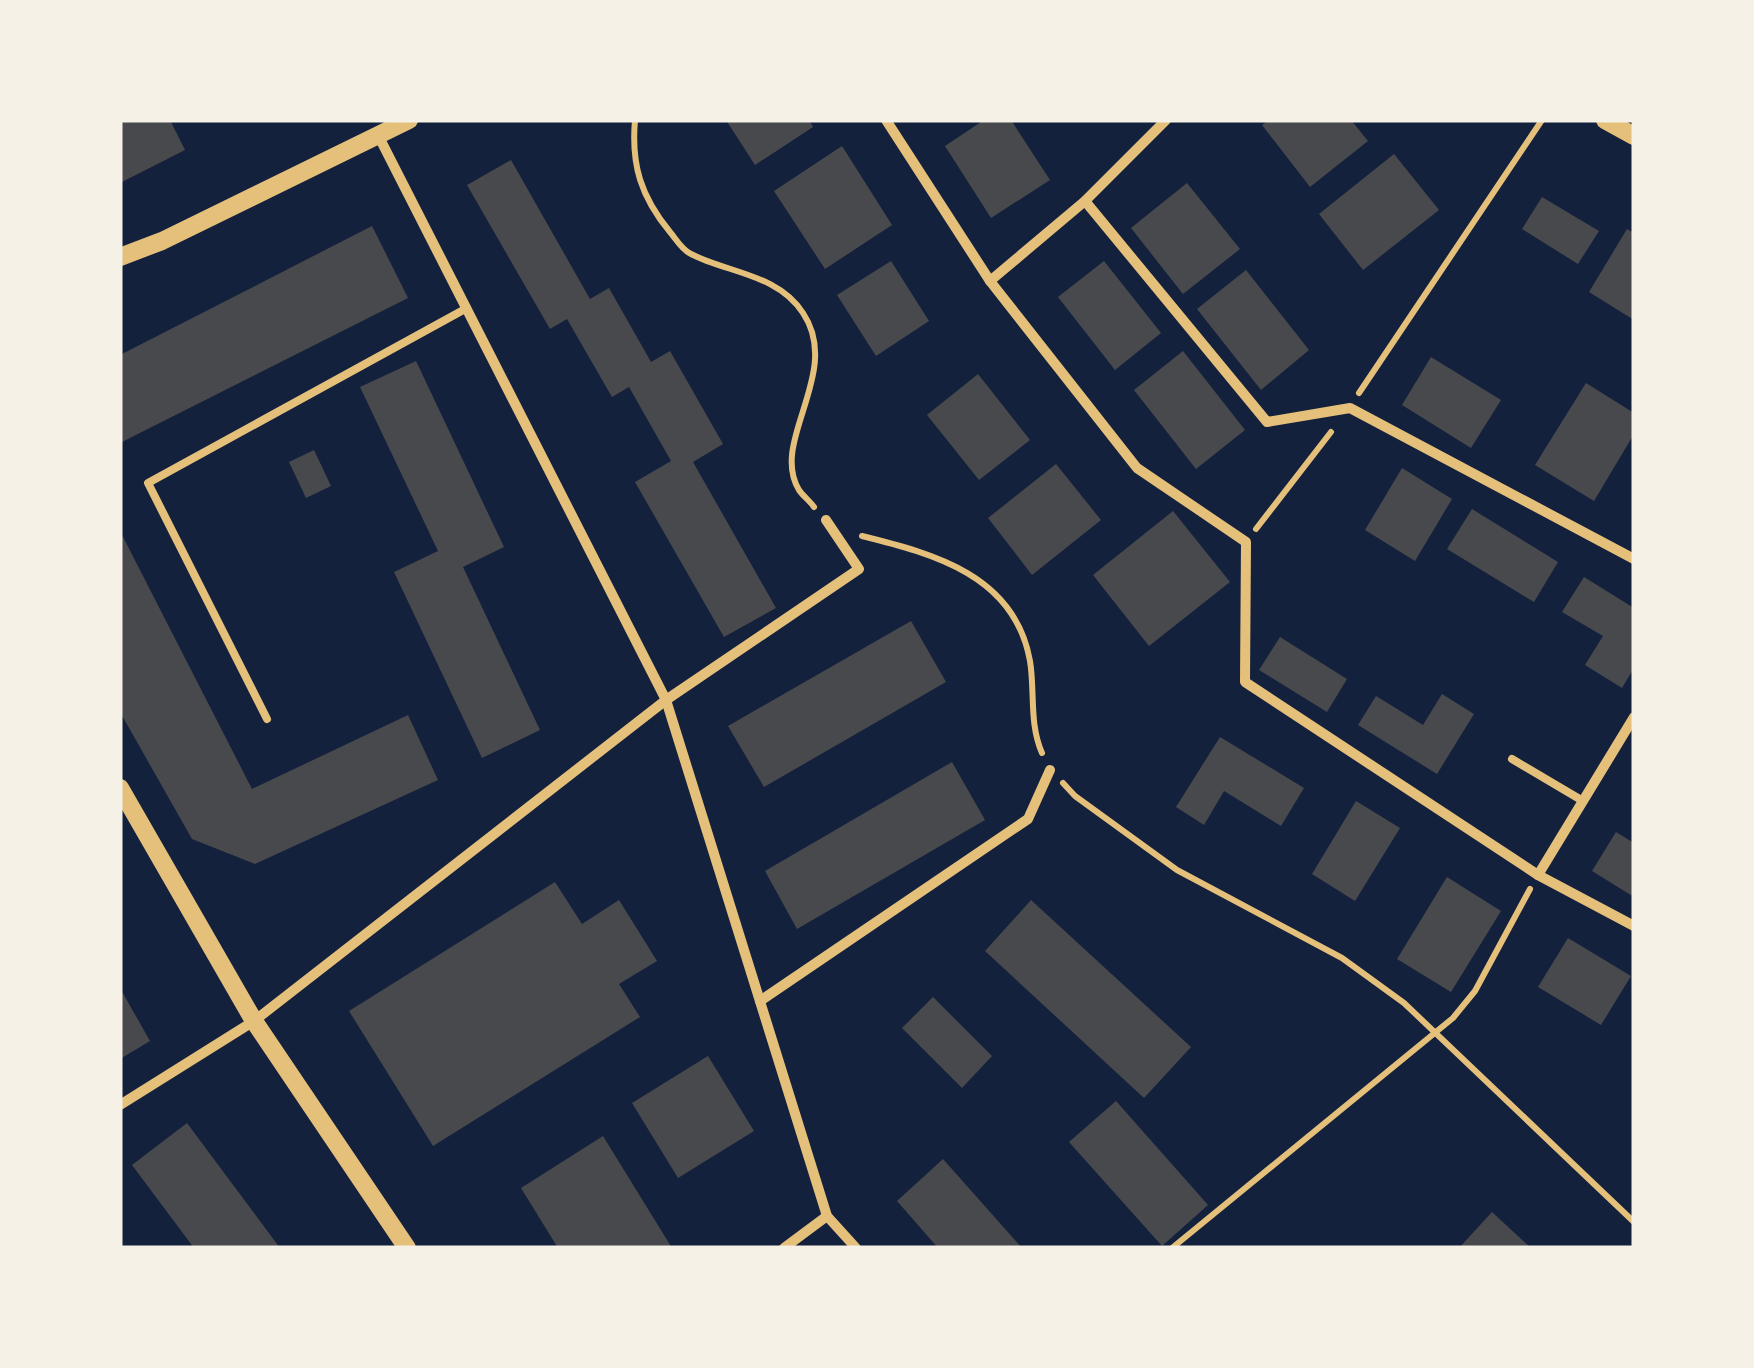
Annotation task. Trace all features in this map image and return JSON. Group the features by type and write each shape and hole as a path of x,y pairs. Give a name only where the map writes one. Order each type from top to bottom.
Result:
{"street":[{"path":"120,257 162,241 409,120"},
{"path":"886,120 990,281 1137,468 1246,542 1245,682 1538,875 1634,926"},
{"path":"990,281 1085,201 1166,120"},
{"path":"1605,120 1634,136"},
{"path":"378,135 666,700 827,1216 856,1248"},
{"path":"1085,201 1268,422 1350,408 1634,558"},
{"path":"120,270 162,241"},
{"path":"120,1105 254,1021 666,700 859,569 826,520"},
{"path":"1538,875 1634,717"},
{"path":"760,1001 1028,819 1050,770"},
{"path":"120,788 254,1021 407,1248"},
{"path":"784,1248 827,1216"}],"lane":[{"path":"267,719 148,483 467,308"},
{"path":"1512,760 1583,800"}],"path":[{"path":"634,120 632,153 651,209 688,253 779,289 804,314 816,346 812,390 791,448 797,488 826,520 858,535 908,547 953,565 988,586 1018,620 1030,661 1039,747 1050,770 1076,796 1178,870 1342,958 1404,1003 1634,1222"},
{"path":"1246,542 1350,408 1542,120"},
{"path":"1172,1248 1436,1033 1476,991 1538,875"}],"building":[{"path":"120,120 170,120 185,150 120,183"},
{"path":"726,120 809,120 813,127 755,165"},
{"path":"984,120 1011,120 1050,180 991,218 945,146"},
{"path":"1269,120 1351,120 1368,141 1310,187 1262,125"},
{"path":"842,146 892,225 825,269 774,191"},
{"path":"1394,154 1439,210 1363,270 1319,214"},
{"path":"511,160 590,299 609,288 651,362 670,351 723,444 693,462 776,608 724,637 635,482 671,461 629,387 612,397 567,319 550,329 467,185"},
{"path":"1187,183 1240,249 1183,294 1131,228"},
{"path":"1542,197 1599,231 1578,264 1522,229"},
{"path":"372,226 408,298 120,443 120,355"},
{"path":"1627,229 1634,233 1634,320 1589,292"},
{"path":"891,261 929,321 876,356 837,295"},
{"path":"1104,261 1161,333 1115,370 1058,297"},
{"path":"1246,270 1309,350 1261,390 1197,309"},
{"path":"1183,351 1245,430 1196,469 1134,390"},
{"path":"1431,357 1501,400 1471,448 1402,405"},
{"path":"416,361 504,547 463,567 540,730 482,758 394,572 438,551 360,387"},
{"path":"978,374 1030,440 979,480 927,415"},
{"path":"1586,383 1634,413 1634,434 1594,501 1535,465"},
{"path":"314,450 331,486 306,498 289,462"},
{"path":"1056,464 1101,520 1032,575 988,518"},
{"path":"1402,468 1452,499 1415,561 1365,530"},
{"path":"1472,509 1558,562 1534,602 1447,549"},
{"path":"1173,511 1230,582 1149,646 1093,575"},
{"path":"120,531 252,789 408,715 438,780 255,864 192,839 120,712"},
{"path":"1584,577 1634,608 1634,668 1622,688 1585,665 1603,636 1562,612"},
{"path":"911,621 946,682 764,787 728,726"},
{"path":"1280,637 1347,679 1327,712 1259,670"},
{"path":"1442,694 1474,714 1437,774 1358,725 1376,696 1423,725"},
{"path":"1220,737 1304,788 1281,826 1224,791 1204,825 1176,807"},
{"path":"952,762 985,820 797,929 765,871"},
{"path":"1356,801 1400,828 1355,901 1312,874"},
{"path":"1616,832 1634,843 1634,897 1592,871"},
{"path":"1447,877 1501,911 1451,992 1397,959"},
{"path":"555,882 582,924 619,900 657,961 619,984 640,1017 433,1146 349,1011"},
{"path":"1031,900 1191,1047 1144,1098 985,951"},
{"path":"1568,938 1631,976 1601,1025 1538,987"},
{"path":"120,988 150,1041 120,1059"},
{"path":"933,997 992,1056 962,1088 902,1028"},
{"path":"708,1056 754,1131 678,1178 632,1103"},
{"path":"1116,1101 1208,1205 1162,1246 1069,1142"},
{"path":"187,1123 280,1248 194,1248 132,1165"},
{"path":"603,1136 672,1248 558,1248 521,1188"},
{"path":"943,1159 1022,1248 938,1248 897,1201"},
{"path":"1492,1212 1531,1248 1459,1248"}]}
